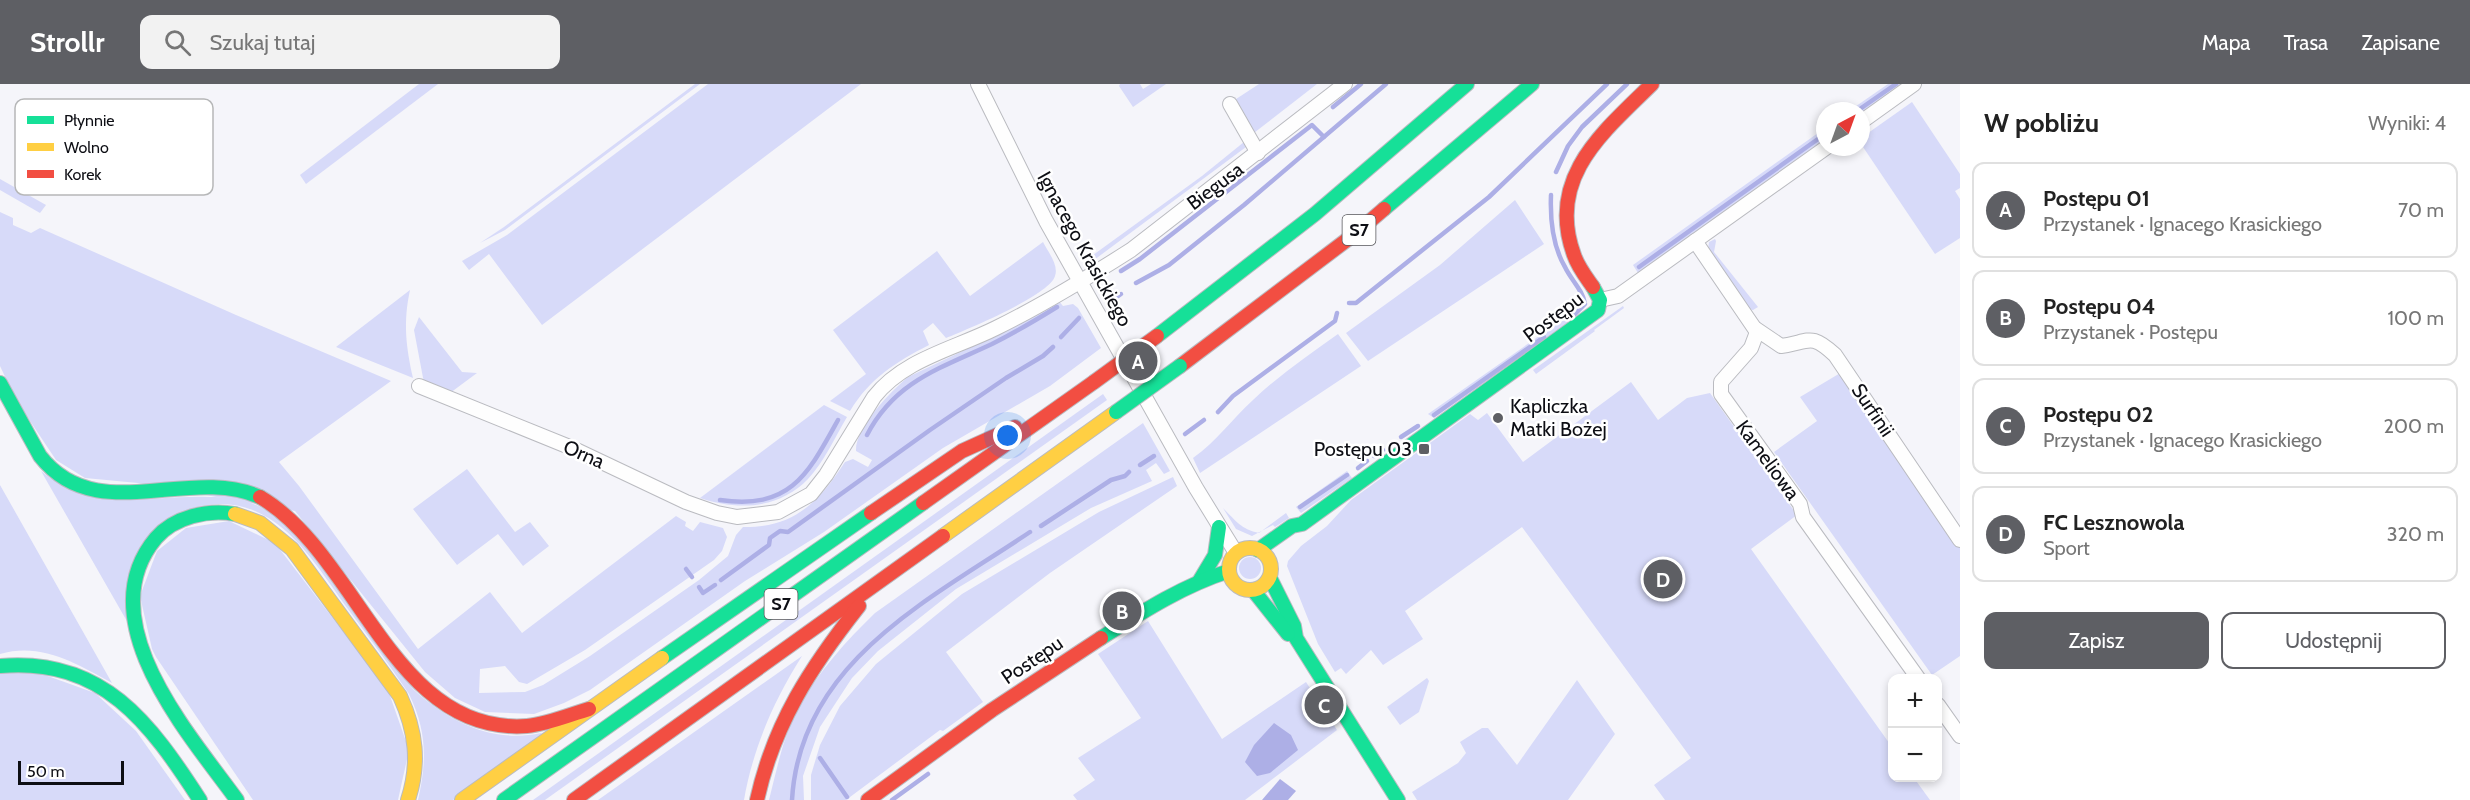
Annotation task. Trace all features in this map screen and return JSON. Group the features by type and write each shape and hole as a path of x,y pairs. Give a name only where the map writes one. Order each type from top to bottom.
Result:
{"main road":[{"name":"S7","path":"504,800 1059,407 1242,274 1353,183 1467,84"},
{"name":"S7","path":"574,800 1180,366 1356,233 1532,84"},
{"path":"1600,300 1576,260 1569,240 1565,212 1568,188 1586,150 1652,84"},
{"name":"Postępu","path":"1258,550 1292,526 1302,524 1596,312 1600,307 1600,300"},
{"path":"0,383 39,455 49,468 78,485 129,493 234,488 257,496 274,507 304,532 410,674 452,709 464,715 501,725 526,726 588,709"},
{"path":"462,800 588,709 962,451 1059,407"},
{"path":"237,800 149,669 135,624 132,603 135,580 143,556 156,538 172,524 198,513 222,511 259,522 279,536 293,551 400,696 408,712 416,743 416,770 408,800"},
{"name":"Postępu","path":"1270,571 1279,550 1297,535 1302,524"},
{"path":"1200,580 1215,555 1219,527"},
{"path":"1270,571 1262,587 1253,590 1243,590 1235,584 1229,571 1230,563 1236,554 1248,548 1258,550 1266,556 1270,571 1294,626 1296,638 1398,800"},
{"name":"Postępu","path":"868,800 1047,672 1159,602 1200,580 1229,571"},
{"path":"757,800 761,779 771,750 805,677 877,582"},
{"path":"1253,590 1286,631 1296,638"},
{"path":"0,666 14,663 39,664 69,670 99,685 126,706 156,736 200,800"}],"street":[{"name":"Ignacego Krasickiego","path":"978,84 1022,176 1236,554"},
{"name":"Biegusa","path":"749,517 778,512 811,494 883,384 904,369 995,329 1081,282 1131,250 1345,84"},
{"path":"1870,116 1914,84"},
{"path":"1230,104 1258,153"},
{"name":"Postępu","path":"1600,300 1618,296 1816,155"},
{"path":"1695,241 1756,329"},
{"name":"Surfinii","path":"1756,329 1777,344 1784,346 1809,340 1822,345 1835,356 1960,540"},
{"name":"Kameliowa","path":"1756,329 1751,348 1721,382 1720,394 1800,504 1803,517 1915,674"},
{"name":"Orna","path":"418,387 579,451 686,502 717,513 749,517"},
{"path":"1942,711 1960,736"}],"shaded area":[{"path":"419,84 438,84 306,184 300,175"},
{"path":"695,84 700,84 505,230 480,243 504,227"},
{"path":"708,84 861,84 542,325 489,254 469,270 462,261 507,235"},
{"path":"1120,84 1140,84 1143,89 1151,84 1166,84 1133,107 1119,86"},
{"path":"1259,84 1317,84 1250,136 1233,101"},
{"path":"1888,84 1901,84 1870,106 1870,102 1862,102"},
{"path":"1912,102 1960,174 1960,188 1955,191 1960,199 1960,238 1935,254 1869,156 1870,132"},
{"path":"1816,134 1816,145 1638,273 1633,265"},
{"path":"1244,142 1246,147 1094,260 1089,258 1202,176"},
{"path":"0,179 15,187 15,195 28,195 46,205 40,213 0,190"},
{"path":"1515,200 1544,244 1368,361 1346,333 1440,265"},
{"path":"0,212 13,218 13,225 31,233 40,228 391,381 279,462 418,649 490,592 522,633 676,516 686,522 685,526 693,531 700,522 723,528 727,537 722,551 714,560 585,650 527,684 519,682 505,666 480,669 479,693 525,692 543,685 590,656 699,580 728,556 736,535 743,527 777,523 803,510 825,489 845,462 853,459 868,467 872,460 856,451 861,432 875,411 908,377 1007,330 1058,300 1063,306 1073,304 1078,308 1101,348 1050,386 943,448 824,532 745,581 590,690 534,714 485,712 455,698 425,672 295,511 138,483 85,478 56,460 16,400 0,366"},
{"path":"1715,239 1714,252 1758,307 1753,310 1748,309 1708,249 1709,242"},
{"path":"1043,242 1056,267 1056,272 1050,284 1039,293 971,328 946,338 933,323 923,331 929,345 875,380 850,411 830,401 866,374 833,330 937,251 970,296"},
{"path":"410,290 406,334 413,378 336,347"},
{"path":"1623,306 1624,308 1595,331 1536,374 1533,370"},
{"path":"1569,315 1573,320 1434,418 1428,414"},
{"path":"419,317 462,372 477,373 450,393 424,383 414,330"},
{"path":"1338,334 1361,366 1200,473 1193,458 1263,391"},
{"path":"1842,372 1960,547 1960,656 1933,674 1774,452 1817,421 1800,397"},
{"path":"1631,382 1658,420 1687,398 1710,393 1797,515 1751,549 1888,741 1888,782 1917,782 1930,800 1665,800 1654,785 1691,758 1522,527 1405,611 1423,639 1383,665 1371,650 1346,674 1341,668 1335,672 1318,644 1287,566 1288,561 1301,546 1327,526 1351,500 1470,414 1478,420 1487,413 1523,462"},
{"path":"1103,394 1107,400 545,800 533,800"},
{"path":"824,405 847,417 819,465 797,489 771,502 757,505 729,505 700,498"},
{"path":"1143,423 1170,471 1164,474 1156,463 1146,470 1152,481 1091,508 956,589 878,651 852,678 820,727 803,776 804,800 769,800 793,718 824,669 864,624 875,613"},
{"path":"467,469 515,532 530,522 549,546 523,566 498,534 457,565 413,509"},
{"path":"41,471 61,485 82,494 102,498 122,500 220,497 241,500 264,509 296,534 413,689 427,701 456,720 488,732 523,736 541,733 543,735 453,800 418,800 423,772 424,746 419,721 409,694 308,554 278,524 260,513 241,506 219,504 188,510 167,520 150,535 135,557 126,595 128,623"},
{"path":"1347,471 1352,478 1301,513 1296,507"},
{"path":"1173,477 1177,486 1050,573 946,652 983,702 943,731 940,730 846,800 811,800 811,775 820,745 840,706 876,664 962,594 1099,512"},
{"path":"0,485 112,683 72,662 45,653 15,651 0,654"},
{"path":"1223,508 1243,527 1258,533 1252,536 1236,529"},
{"path":"1286,513 1289,518 1275,527 1273,525 1262,531"},
{"path":"229,521 275,543 388,690 409,750 398,800 253,800 156,657 152,649 140,596 157,551 186,528"},
{"path":"1250,557 1258,560 1261,568 1258,576 1250,579 1242,576 1239,568 1242,560"},
{"path":"1148,621 1222,739 1306,682 1337,730 1245,800 1077,800 1073,795 1095,780 1078,758 1141,718 1098,654"},
{"path":"802,656 782,690 766,725 753,762 744,800 598,800"},
{"path":"31,670 95,693 136,731 185,800 0,800 0,671"},
{"path":"1427,678 1429,681 1419,712 1400,725 1387,707"},
{"path":"1577,680 1615,734 1568,800 1417,800 1412,792 1458,763 1466,753 1460,742 1482,728 1488,728 1517,765"}],"water":[{"path":"1274,723 1291,735 1298,750 1270,773 1257,776 1245,762 1254,745"},
{"path":"1280,779 1296,791 1288,800 1262,800"}],"waterway":[{"path":"1333,107 1361,84"},
{"path":"1136,283 1169,265 1244,205 1386,84"},
{"path":"1349,303 1356,303 1489,197 1607,84"},
{"path":"1556,172 1568,146 1582,127 1627,84"},
{"path":"1870,102 1896,84"},
{"path":"1121,271 1140,259 1312,125 1324,137"},
{"path":"1639,267 1816,140"},
{"path":"1551,195 1552,223 1557,250 1567,272 1582,294 1585,304 1570,319"},
{"path":"1111,301 1121,294"},
{"path":"867,435 891,401 921,378 1000,340 1057,307"},
{"path":"1218,412 1233,396 1335,321 1337,313"},
{"path":"1061,337 1079,318"},
{"path":"1434,415 1544,337"},
{"path":"721,580 769,545 770,538 780,531 788,532 930,430 1006,378 1043,356 1053,347"},
{"path":"720,500 744,502 764,499 781,493 806,472 838,420"},
{"path":"1185,434 1204,420"},
{"path":"1401,437 1418,426"},
{"path":"1374,456 1383,450"},
{"path":"1140,465 1154,456"},
{"path":"1358,468 1367,461"},
{"path":"1041,526 1111,480 1125,476 1129,472"},
{"path":"1300,507 1347,475"},
{"path":"792,800 800,752 818,709 844,672 876,640 912,610 1030,532"},
{"path":"686,569 692,577"},
{"path":"699,587 703,593 715,585"},
{"path":"820,758 847,797"},
{"path":"892,800 928,774"}],"traffic: fast":[{"path":"1157,336 1315,214 1467,84"},
{"path":"1384,209 1532,84"},
{"path":"1258,550 1292,526 1302,524 1598,310 1600,300 1593,287"},
{"path":"1116,412 1180,366"},
{"path":"0,383 40,456 63,477 88,488 115,492 144,492 203,487 232,489 260,497"},
{"path":"504,800 923,503"},
{"path":"235,514 214,513 192,516 163,531 156,538 138,570 133,604 139,640 153,675 195,743 237,800"},
{"path":"662,658 871,513"},
{"path":"1200,580 1215,555 1219,527"},
{"path":"1101,638 1179,592 1229,571"},
{"path":"1270,578 1294,626 1296,638 1398,800"},
{"path":"1253,590 1288,634"},
{"path":"0,666 36,666 68,672 95,684 120,701 142,721 162,745 200,800"}],"traffic: slow":[{"path":"943,536 1116,412"},
{"path":"235,514 260,523 292,549 400,696 410,722 415,747 414,773 408,800"},
{"path":"1250,548 1265,554 1271,569 1265,584 1250,590 1235,584 1229,569 1235,554 1250,548"},
{"path":"462,800 662,658"}],"traffic: jam":[{"path":"1593,287 1582,272 1574,255 1567,228 1567,203 1573,180 1598,139 1652,84"},
{"path":"1180,366 1356,233 1384,209"},
{"path":"1094,382 1157,336"},
{"path":"923,503 1094,382"},
{"path":"871,513 962,451 1015,427"},
{"path":"260,497 294,524 325,559 380,637 410,673 443,703 481,721 527,726 589,709"},
{"path":"574,800 943,536"},
{"path":"757,800 773,746 796,697 825,651 859,606"},
{"path":"868,800 992,710 1101,638"}],"place":[{"name":"Postępu 01","path":"1138,361"},
{"name":"Kapliczka Matki Bożej","path":"1498,418"},
{"name":"Postępu 03","path":"1424,449"},
{"name":"FC Lesznowola","path":"1663,579"},
{"name":"Postępu 04","path":"1122,611"},
{"name":"Postępu 02","path":"1324,705"}]}
